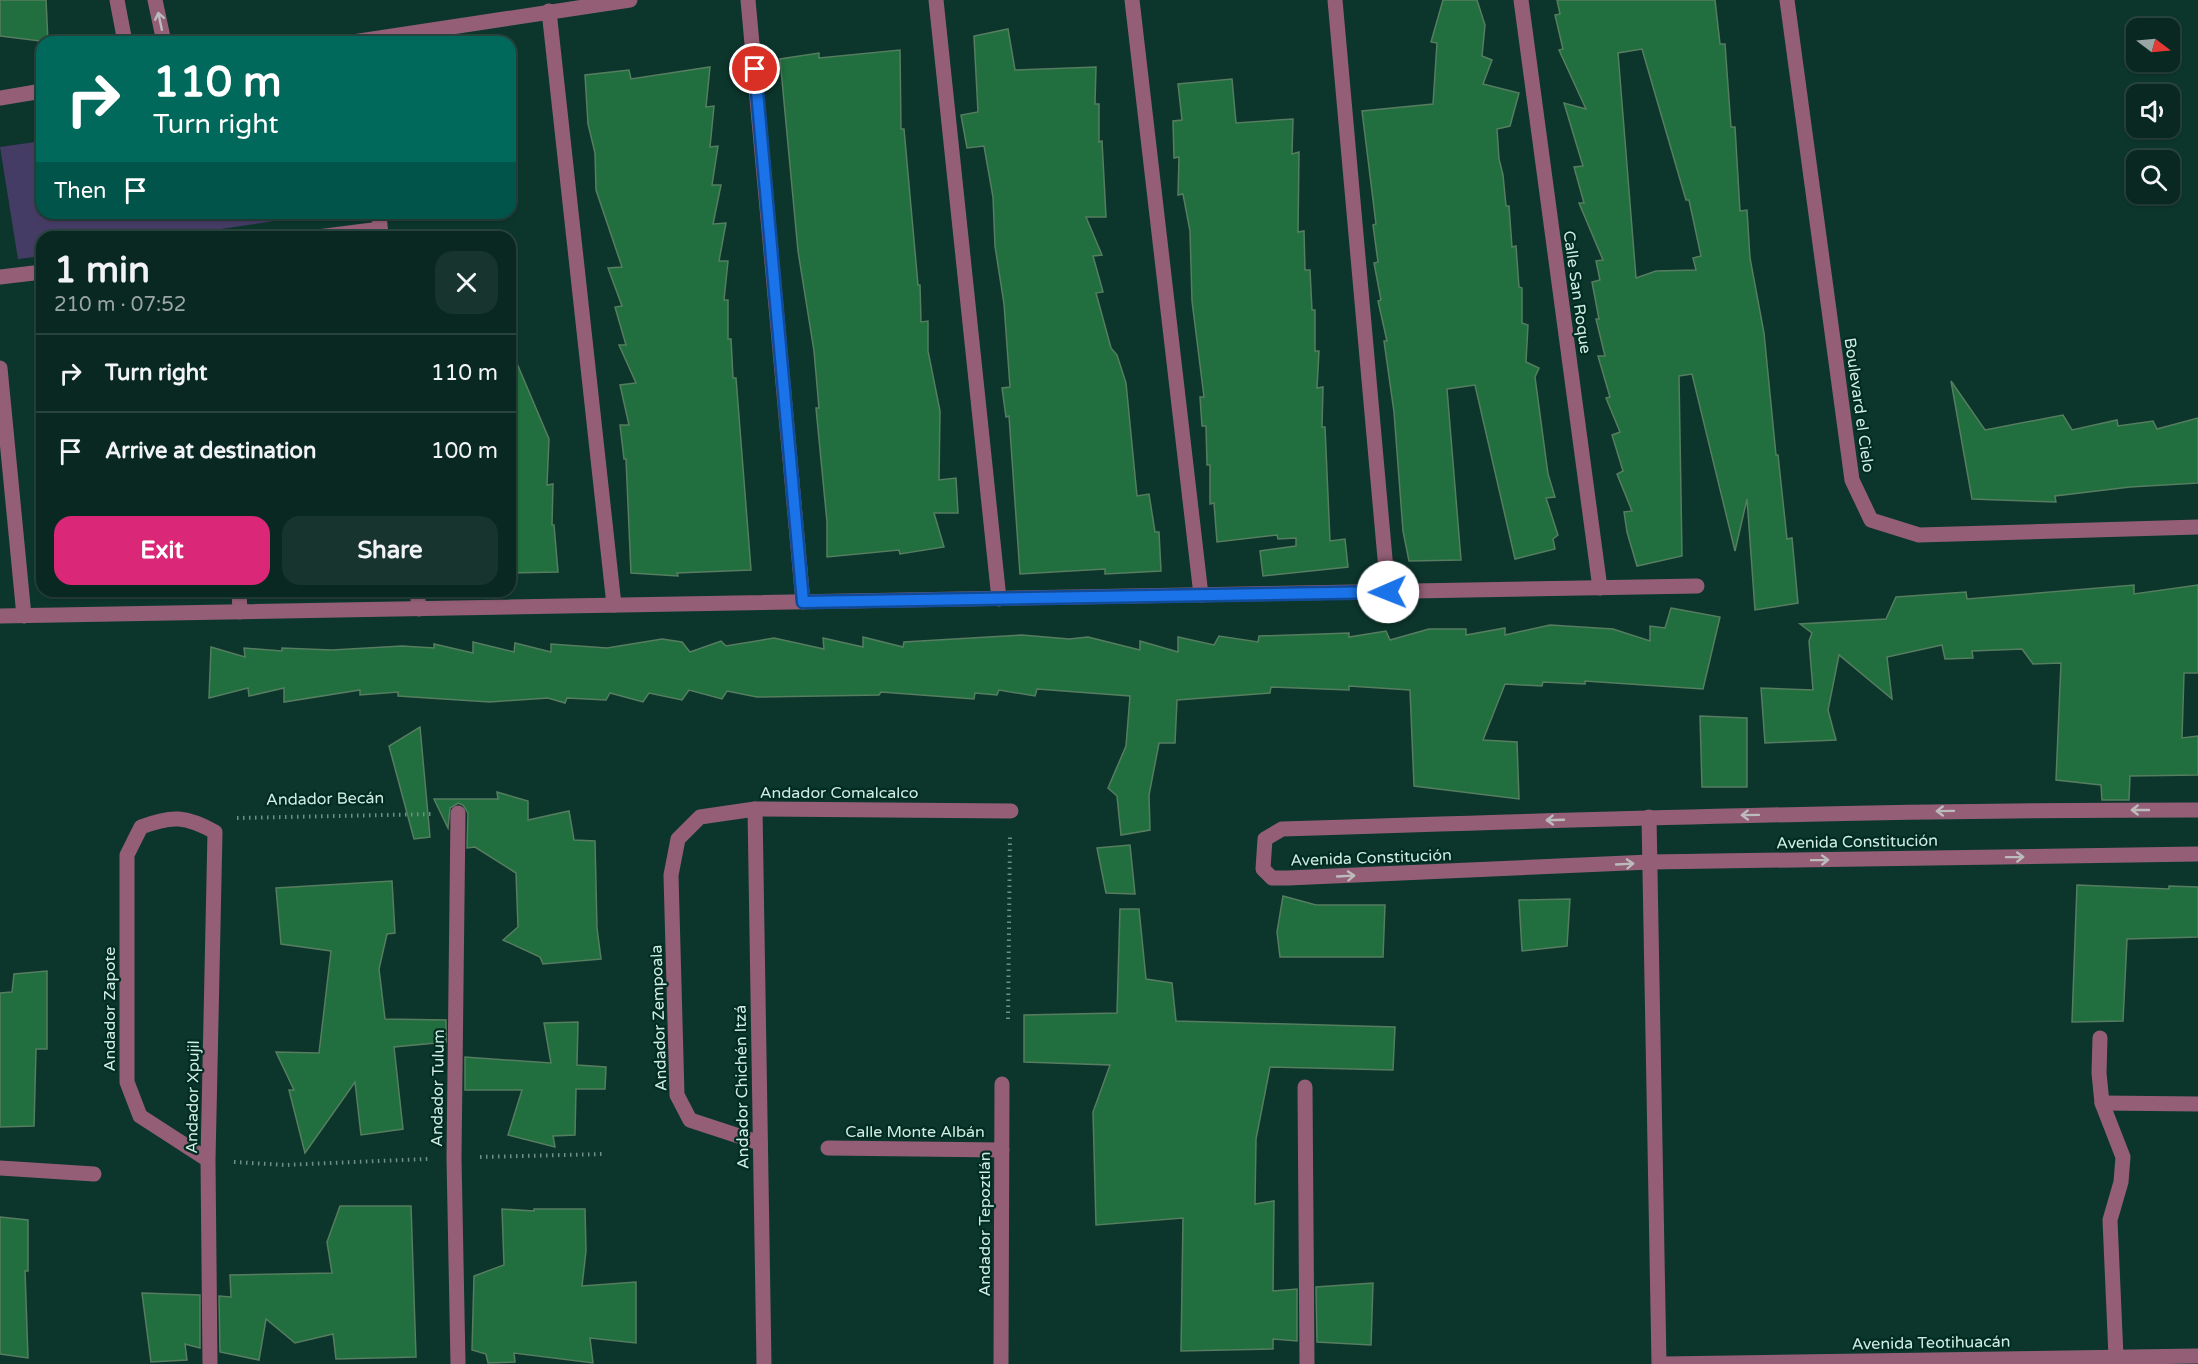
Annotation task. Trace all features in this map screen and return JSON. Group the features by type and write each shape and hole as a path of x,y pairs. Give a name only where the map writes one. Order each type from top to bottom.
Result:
{"street":[{"path":"117,0 124,36"},
{"path":"155,0 163,36"},
{"path":"394,36 630,0"},
{"path":"748,0 803,602"},
{"path":"936,0 999,598"},
{"path":"1132,0 1201,595"},
{"path":"1335,0 1388,592"},
{"name":"Calle San Roque","path":"1521,0 1600,588"},
{"name":"Boulevard el Cielo","path":"1786,0 1852,480 1870,520 1919,536 2198,527"},
{"path":"549,11 614,605"},
{"path":"0,98 36,92"},
{"path":"0,277 36,273"},
{"path":"0,368 24,616"},
{"path":"0,616 1697,586"},
{"path":"239,597 240,612"},
{"path":"418,597 419,609"},
{"name":"Andador Comalcalco","path":"678,839 700,817 755,809 1011,811"},
{"name":"Andador Chichén Itzá","path":"755,809 764,1364"},
{"name":"Avenida Constitución","path":"2198,810 1991,810 1649,817 1282,829 1265,839 1262,853 1263,869 1272,878 1650,862 2198,854"},
{"name":"Andador Tulum","path":"458,813 454,1158 458,1364"},
{"path":"1649,817 1659,1364"},
{"name":"Andador Zapote","path":"192,820 164,818 141,827 128,855 127,1082 140,1116 208,1160"},
{"name":"Andador Xpujil","path":"192,820 215,832 208,1160 210,1364"},
{"name":"Andador Zempoala","path":"678,839 671,875 677,1095 690,1120 760,1143"},
{"path":"2100,1038 2099,1072 2102,1103 2123,1157 2121,1182 2110,1220 2116,1357"},
{"name":"Andador Tepoztlán","path":"1001,1364 1002,1084"},
{"path":"1305,1088 1306,1364"},
{"path":"2102,1103 2198,1104"},
{"name":"Calle Monte Albán","path":"828,1148 1002,1150"},
{"path":"0,1168 94,1174"},
{"name":"Avenida Teotihuacán","path":"1664,1364 2054,1361 2116,1357 2198,1356"}],"path":[{"path":"1008,1019 1011,811"},
{"name":"Andador Becán","path":"192,820 458,813"},
{"path":"208,1160 285,1165 605,1154"}],"shaded area":[{"path":"36,142 36,219 288,219 207,231 36,231 36,257 18,259 0,147"}],"building":[{"path":"0,0 46,0 48,36 36,36 36,40 0,36"},
{"path":"1443,0 1477,0 1485,25 1482,56 1492,60 1483,84 1519,93 1510,126 1497,129 1499,159 1506,206 1509,206 1512,247 1516,246 1519,287 1522,288 1522,323 1528,325 1526,362 1539,368 1535,377 1548,474 1555,497 1546,498 1558,535 1553,539 1555,549 1515,559 1475,385 1447,389 1461,560 1409,561 1403,531 1394,412 1384,341 1387,341 1378,301 1381,300 1374,263 1378,262 1373,225 1376,224 1362,111 1433,104 1437,43 1431,42"},
{"path":"1557,0 1715,0 1720,44 1725,44 1731,127 1735,127 1740,211 1747,210 1750,258 1764,333 1776,455 1778,455 1787,539 1792,538 1798,603 1755,610 1747,499 1735,551 1692,374 1679,376 1682,556 1637,566 1624,512 1632,511 1617,474 1623,471 1612,435 1620,432 1606,398 1610,397 1598,356 1605,356 1596,319 1599,319 1592,282 1600,280 1596,261 1603,260 1579,203 1584,203 1574,167 1583,166 1564,103 1586,109 1559,50 1563,49 1555,15 1560,14","holes":["1642,49 1686,200 1689,200 1701,256 1693,258 1696,270 1656,271 1636,278 1618,53"]},
{"path":"1008,29 1015,70 1096,67 1095,104 1099,104 1099,142 1102,141 1106,217 1086,217 1102,255 1093,256 1103,292 1096,293 1111,348 1117,355 1126,383 1137,496 1149,494 1155,532 1159,532 1161,571 1105,574 1105,569 1020,574 1009,416 1006,417 1002,388 1010,387 1004,304 995,246 993,197 984,146 967,148 961,115 978,112 974,36"},
{"path":"900,50 901,129 904,129 918,285 920,285 921,322 928,321 928,351 940,411 939,480 956,478 958,513 934,513 944,547 900,554 899,550 827,557 827,522 816,408 819,408 814,351 798,251 780,59 819,53 819,58"},
{"path":"710,67 706,107 714,106 710,147 718,146 712,185 721,185 713,224 726,223 719,261 728,261 724,300 728,300 728,339 731,339 733,378 736,378 751,570 677,573 678,576 631,573 626,459 624,459 620,425 629,425 620,385 636,383 619,345 626,345 615,307 622,306 608,268 622,267 596,190 595,153 588,124 585,75 629,70 631,79"},
{"path":"1232,79 1236,123 1293,119 1292,154 1299,152 1298,232 1304,231 1305,270 1310,270 1312,310 1315,310 1315,351 1319,351 1317,388 1323,387 1322,427 1325,427 1330,541 1345,539 1348,567 1263,576 1260,551 1296,546 1296,538 1278,539 1277,535 1217,542 1214,503 1210,504 1210,465 1207,465 1206,426 1202,426 1200,397 1204,397 1192,301 1190,231 1183,194 1178,195 1179,157 1174,158 1173,121 1182,120 1178,84"},
{"path":"516,361 549,439 547,485 553,484 552,525 554,525 558,572 516,573"},
{"path":"1951,381 1985,430 2063,415 2072,430 2117,420 2118,426 2153,421 2157,429 2198,418 2198,483 2130,487 2055,496 2056,502 1972,499"},
{"path":"2134,585 2134,594 2198,585 2198,673 2184,673 2182,738 2198,736 2198,775 2130,776 2129,800 2102,800 2101,785 2056,780 2061,663 2033,664 2022,649 1972,651 1973,658 1945,659 1942,645 1887,657 1892,699 1839,655 1828,710 1836,740 1765,743 1761,688 1813,690 1809,641 1812,633 1800,624 1886,619 1896,597 1966,592 1967,599"},
{"path":"1671,608 1720,617 1703,689 1585,681 1585,684 1543,682 1542,686 1505,684 1483,740 1517,742 1519,799 1414,786 1410,690 1349,686 1349,690 1271,687 1270,693 1177,700 1175,743 1159,743 1149,795 1150,830 1121,835 1117,796 1108,788 1126,746 1130,696 1037,689 1035,696 999,690 997,695 975,693 974,699 881,692 879,695 757,697 727,691 722,699 689,690 682,700 649,693 643,702 610,693 606,700 567,698 565,703 548,698 490,702 398,696 398,692 360,695 360,690 284,702 284,688 249,696 248,688 209,698 211,647 245,657 244,648 282,651 282,648 332,650 402,646 434,648 434,644 473,653 473,642 514,652 515,643 551,652 551,644 607,648 662,639 682,642 690,652 721,641 726,646 774,638 824,649 823,638 863,647 863,637 903,647 904,642 1022,635 1069,639 1088,637 1140,650 1140,641 1178,652 1178,637 1214,645 1219,636 1258,642 1259,636 1349,633 1349,637 1386,631 1390,640 1429,629 1466,629 1466,635 1505,628 1505,635 1550,625 1613,629 1650,641 1650,626 1665,628"},
{"path":"1700,716 1747,718 1747,787 1702,787"},
{"path":"420,727 430,837 414,839 389,746"},
{"path":"497,792 528,801 528,820 569,811 574,840 595,841 597,928 601,959 543,964 540,957 503,940 518,927 516,873 475,847 467,848 468,813 463,805 458,803 450,808 448,828 434,799 498,799"},
{"path":"1130,845 1135,894 1106,893 1097,848"},
{"path":"392,881 395,933 387,934 379,969 385,1019 446,1020 446,1042 394,1047 403,1129 361,1135 355,1082 305,1153 289,1090 294,1090 276,1052 319,1053 331,951 281,944 276,888"},
{"path":"2077,885 2169,889 2169,886 2198,887 2198,937 2127,939 2123,1021 2072,1022"},
{"path":"1283,896 1316,905 1385,905 1383,957 1280,957 1277,932"},
{"path":"1570,899 1567,946 1522,951 1519,900"},
{"path":"1120,909 1139,909 1146,979 1172,983 1176,1021 1395,1027 1393,1070 1270,1067 1256,1139 1255,1204 1274,1201 1273,1291 1297,1289 1297,1341 1273,1339 1273,1349 1181,1351 1183,1218 1096,1225 1093,1112 1110,1065 1024,1062 1024,1015 1117,1013"},
{"path":"47,971 47,1049 36,1049 34,1126 0,1127 0,993 12,992 14,974"},
{"path":"578,1022 577,1065 606,1067 605,1089 576,1089 575,1135 553,1136 555,1147 508,1135 522,1090 465,1090 465,1057 551,1063 544,1023"},
{"path":"340,1206 411,1206 416,1357 336,1359 333,1334 295,1343 266,1319 259,1360 220,1352 219,1296 231,1297 230,1275 332,1273 327,1242"},
{"path":"502,1209 534,1211 534,1209 585,1209 586,1251 582,1286 636,1282 636,1343 590,1338 593,1363 514,1353 515,1362 488,1363 486,1354 472,1350 474,1276 504,1265"},
{"path":"0,1217 28,1220 28,1271 25,1271 28,1358 0,1354"},
{"path":"1373,1283 1371,1345 1317,1342 1316,1287"},
{"path":"142,1293 200,1295 200,1348 185,1344 187,1360 151,1362"}],"route":[{"path":"755,69 803,602 1388,592"}]}
